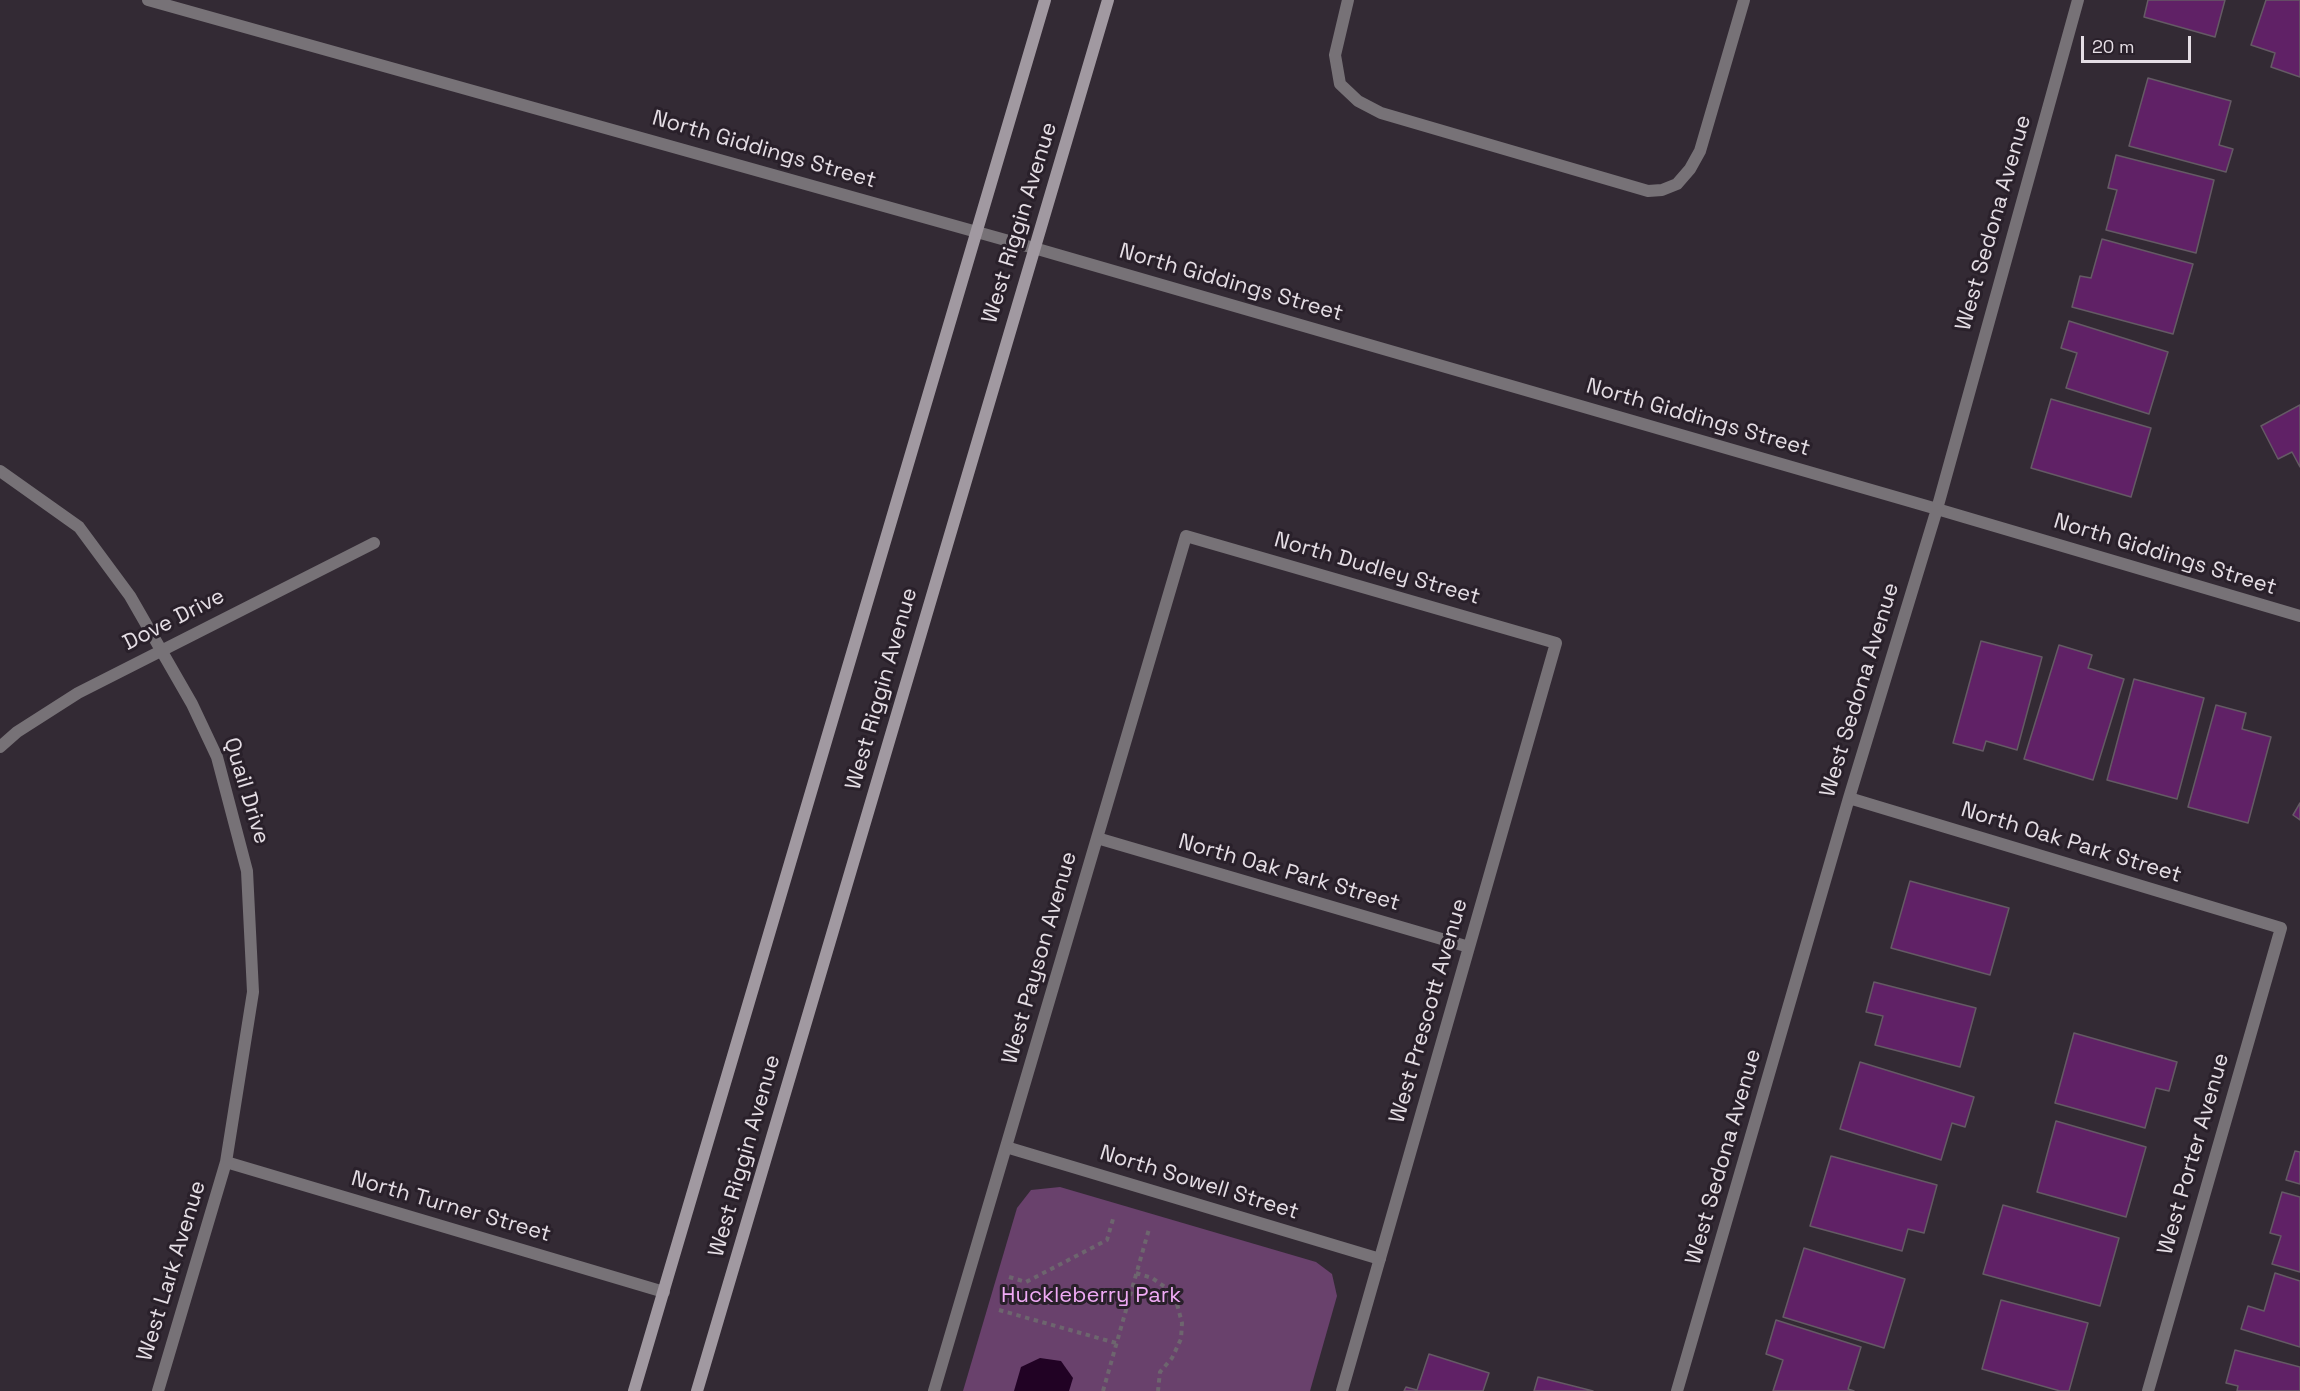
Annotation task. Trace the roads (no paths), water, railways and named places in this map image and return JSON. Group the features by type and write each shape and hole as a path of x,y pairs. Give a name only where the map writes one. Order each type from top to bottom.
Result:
{"main road":[{"name":"West Riggin Avenue","path":"634,1391 1045,0"},
{"name":"West Riggin Avenue","path":"698,1391 1108,0"}],"street":[{"name":"North Giddings Street","path":"148,0 976,231 2300,616"},
{"path":"1348,0 1335,55 1340,84 1358,101 1382,114 1648,191 1662,190 1677,184 1690,169 1700,151 1744,0"},
{"name":"West Sedona Avenue","path":"1677,1391 1849,798 1937,509 2078,0"},
{"name":"Quail Drive","path":"0,471 79,527 130,596 192,704 217,757 247,871 253,992 226,1162"},
{"name":"North Dudley Street","path":"1185,536 1556,643"},
{"name":"West Payson Avenue","path":"934,1391 1185,536"},
{"name":"Dove Drive","path":"0,747 17,732 78,693 374,543"},
{"name":"West Prescott Avenue","path":"1342,1391 1556,643"},
{"name":"North Oak Park Street","path":"1849,798 2281,928"},
{"name":"North Oak Park Street","path":"1097,838 1469,947"},
{"name":"West Porter Avenue","path":"2148,1391 2281,928"},
{"name":"North Sowell Street","path":"1006,1148 1380,1259"},
{"name":"North Turner Street","path":"226,1162 664,1292"},
{"name":"West Lark Avenue","path":"158,1391 226,1162"}],"park label":[{"name":"Huckleberry Park","path":"1091,1296"}]}
